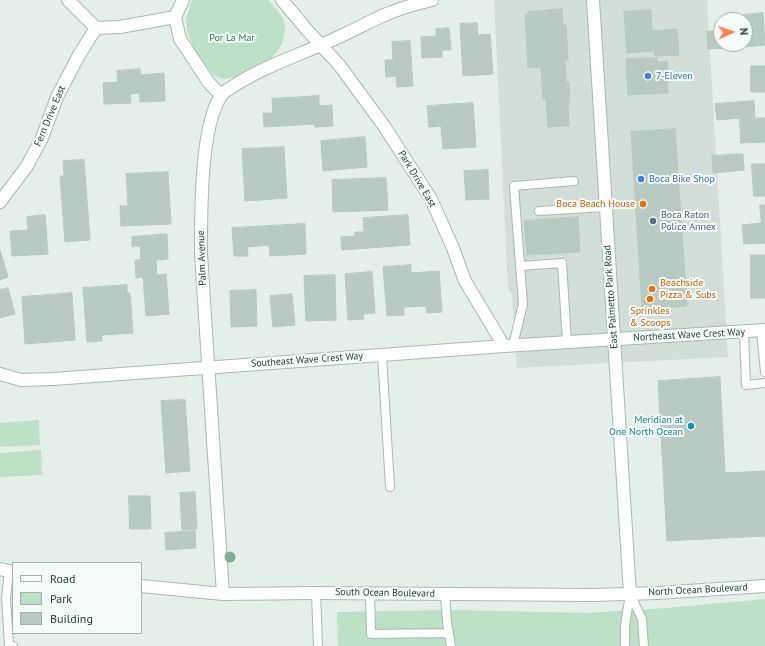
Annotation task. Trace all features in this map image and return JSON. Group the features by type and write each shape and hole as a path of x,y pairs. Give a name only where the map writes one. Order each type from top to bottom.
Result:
{"street":[{"path":"68,0 96,28 120,27 175,17"},
{"path":"183,0 175,17 180,39 209,83 221,95 259,71 321,45 386,14 432,0"},
{"path":"282,0 321,45"},
{"name":"East Palmetto Park Road","path":"593,0 630,594"},
{"name":"Fern Drive East","path":"0,202 27,166 42,138 57,97 79,55 96,28"},
{"name":"Park Drive East","path":"321,45 340,66 384,126 432,199 465,281 508,346"},
{"name":"Palm Avenue","path":"221,95 212,116 207,141 201,220 201,254 223,594"},
{"name":"Northeast Wave Crest Way","path":"614,340 763,330"},
{"name":"Southeast Wave Crest Way","path":"0,374 20,380 53,379 508,346 614,340"},
{"name":"South Ocean Boulevard","path":"142,586 223,594 630,594"},
{"name":"North Ocean Boulevard","path":"630,594 765,586"}],"lane":[{"path":"508,346 523,304 520,266 519,212 514,186 574,181"},
{"path":"539,211 606,207"},
{"path":"520,266 562,263 567,342"},
{"path":"763,330 765,372"},
{"path":"744,332 746,385 765,383"},
{"path":"382,355 390,487"},
{"path":"8,570 6,598 9,646 13,646"},
{"path":"316,593 318,646"},
{"path":"370,593 371,634 448,633"},
{"path":"445,594 446,624 451,646"},
{"path":"625,646 625,625 630,594"},
{"path":"630,594 642,619 644,646"}],"shaded area":[{"path":"494,0 707,0 728,357 517,368 512,296 508,288"}],"green space":[{"name":"Por La Mar","path":"192,0 269,0 283,18 285,29 282,44 271,60 240,76 224,79 213,75 195,52 187,31 186,19"},
{"path":"39,420 40,445 0,447 0,423"},
{"path":"41,450 42,475 0,477 0,453"},
{"path":"765,599 765,646 338,646 337,612 452,610 587,613 666,608"}],"building":[{"path":"562,9 563,25 566,25 568,60 565,60 566,82 569,82 569,126 548,127 546,99 543,99 541,67 528,68 525,15 528,15 528,12"},
{"path":"651,10 652,31 677,29 679,55 655,56 654,51 627,53 624,12"},
{"path":"763,13 765,45 753,46 753,14"},
{"path":"477,23 478,35 490,34 493,74 463,76 460,24"},
{"path":"449,28 451,50 442,50 442,57 422,58 421,37 436,36 436,29"},
{"path":"707,32 713,32 713,49 708,49"},
{"path":"410,41 413,86 397,87 396,76 386,77 385,60 393,60 392,42"},
{"path":"657,58 657,62 667,61 668,93 628,95 626,59"},
{"path":"751,66 765,66 765,92 751,92"},
{"path":"140,69 141,75 164,73 165,101 140,102 139,93 130,94 131,103 104,104 103,83 118,82 117,71"},
{"path":"319,96 319,106 332,105 333,126 315,127 314,124 264,127 263,113 273,113 272,99"},
{"path":"754,101 755,117 717,120 715,104"},
{"path":"473,103 476,147 443,149 441,126 429,127 427,106"},
{"path":"740,118 765,118 765,142 741,143"},
{"path":"675,129 687,306 642,309 631,132"},
{"path":"365,137 367,167 323,171 321,141"},
{"path":"284,147 287,198 245,201 242,149"},
{"path":"743,154 744,170 713,173 712,156"},
{"path":"84,160 90,240 65,242 60,176 64,176 63,161"},
{"path":"752,164 765,164 765,196 754,196"},
{"path":"488,170 489,199 466,200 464,171"},
{"path":"168,172 171,224 121,226 120,206 128,206 126,174"},
{"path":"386,178 388,210 333,212 332,180"},
{"path":"760,205 765,205 765,243 744,244 742,225 761,223"},
{"path":"45,215 48,254 12,256 10,231 28,230 27,217"},
{"path":"408,215 410,245 342,250 341,237 355,236 355,232 364,232 363,218"},
{"path":"578,217 580,252 527,255 524,221"},
{"path":"305,224 306,254 270,256 269,245 247,247 248,256 234,256 232,228"},
{"path":"167,234 168,259 156,260 157,275 166,274 169,314 146,316 143,277 136,278 135,260 141,260 140,246 132,247 132,237"},
{"path":"0,250 8,277 0,280"},
{"path":"751,255 765,255 765,298 751,298"},
{"path":"411,265 411,273 439,271 442,312 427,313 426,306 404,307 404,315 387,316 383,267"},
{"path":"372,272 375,313 363,314 364,319 348,320 345,274"},
{"path":"335,275 336,320 306,321 304,276"},
{"path":"127,285 127,293 130,293 133,333 102,335 102,341 87,342 83,288"},
{"path":"8,288 15,314 0,318 0,290"},
{"path":"256,290 257,326 231,327 230,291"},
{"path":"72,293 75,340 25,344 22,297"},
{"path":"292,294 295,325 273,327 270,296"},
{"name":"Meridian at One North Ocean","path":"720,377 725,473 765,471 765,536 667,541 658,381"},
{"path":"185,400 190,471 166,473 161,401"},
{"path":"195,492 197,529 182,530 180,493"},
{"path":"129,496 150,496 151,529 130,529"},
{"path":"195,531 196,548 166,550 165,533"}],"place":[{"name":"7-Eleven","path":"648,76"},
{"name":"Boca Bike Shop","path":"641,179"},
{"name":"Boca Beach House","path":"643,204"},
{"name":"Boca Raton Police Annex","path":"653,221"},
{"name":"Beachside Pizza & Subs","path":"652,289"},
{"name":"Sprinkles & Scoops","path":"650,299"},
{"name":"Meridian at One North Ocean","path":"691,426"}]}
